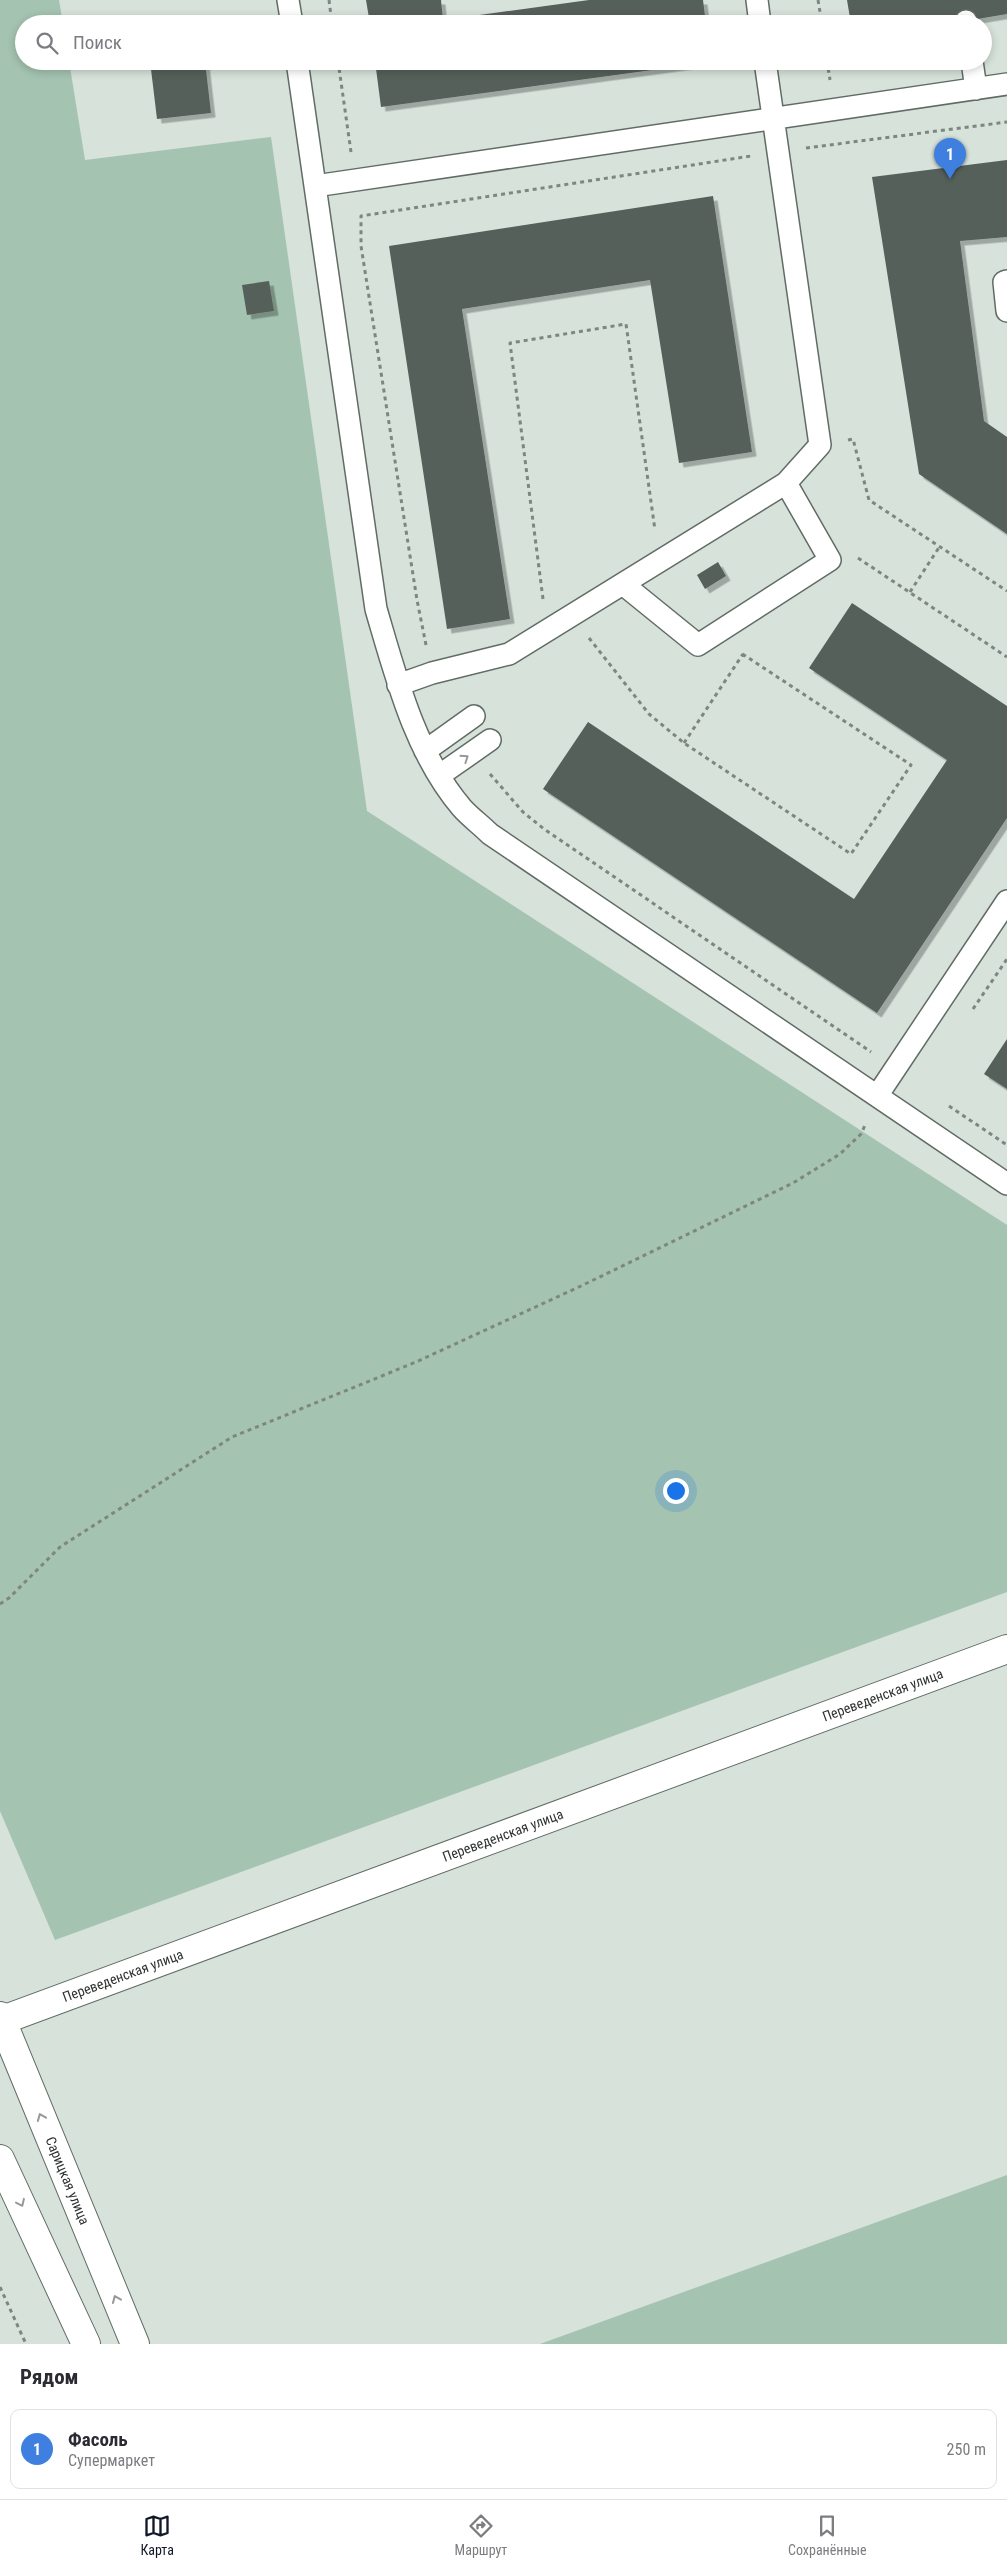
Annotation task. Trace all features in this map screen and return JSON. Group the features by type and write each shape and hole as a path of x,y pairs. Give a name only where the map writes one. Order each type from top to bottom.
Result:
{"street":[{"name":"Переведенская улица","path":"1,2019 1007,1649"},
{"name":"Сарицкая улица","path":"1,2019 135,2344"},
{"path":"0,2159 86,2344"}],"lane":[{"path":"288,0 290,15"},
{"path":"757,0 759,15"},
{"path":"298,70 376,609 398,685 425,751 440,775 462,808 490,834 1007,1184"},
{"path":"398,685 432,673 509,654 624,585 786,483 820,445 767,70"},
{"path":"973,70 976,89"},
{"path":"315,186 1007,84"},
{"path":"1007,281 1004,282 1007,311"},
{"path":"624,585 698,645 830,560 786,483"},
{"path":"425,751 474,716"},
{"path":"440,775 490,740"},
{"path":"877,1096 1007,901"}],"path":[{"path":"329,0 331,15"},
{"path":"818,0 820,15"},
{"path":"339,70 361,216 361,246 416,600 432,673"},
{"path":"361,216 778,152 1007,122"},
{"path":"547,632 510,343 626,324 659,563"},
{"path":"820,445 853,439 869,500 1007,591"},
{"path":"910,592 940,546"},
{"path":"830,560 851,553 1007,657"},
{"path":"572,616 649,714 684,742 852,854 911,765 743,654 721,630"},
{"path":"684,742 743,654"},
{"path":"473,753 503,791 523,812 544,829 872,1053"},
{"path":"969,1015 1007,959"},
{"path":"0,1604 9,1598 60,1547 232,1437 416,1362 581,1286 794,1183 840,1154 861,1134 877,1096"},
{"path":"944,1103 1007,1145"},
{"path":"0,2287 26,2344"}],"green space":[{"path":"0,0 59,0 62,15 15,15 15,70 70,70 85,160 271,137 367,811 1007,1225 1007,1592 55,1940 0,1811"},
{"path":"1007,2175 1007,2344 540,2344"}],"building":[{"path":"366,0 441,0 442,15 368,15"},
{"path":"589,0 703,0 705,15 480,15"},
{"path":"847,0 1007,0 1007,14 992,17 992,15 850,15"},
{"path":"151,70 206,70 211,113 157,119"},
{"path":"376,70 652,70 381,107"},
{"path":"1007,160 1007,237 960,241 984,421 1007,437 1007,534 919,474 872,177"},
{"path":"713,196 752,452 679,463 650,280 462,309 510,619 447,629 389,246"},
{"path":"269,281 274,311 247,315 242,285"},
{"path":"718,562 726,576 705,589 697,575"},
{"path":"852,603 1007,706 1007,818 877,1013 543,789 588,722 854,899 947,760 809,668"},
{"path":"1007,1039 1007,1089 984,1074"}],"place":[{"name":"Фасоль","path":"950,179"}]}
